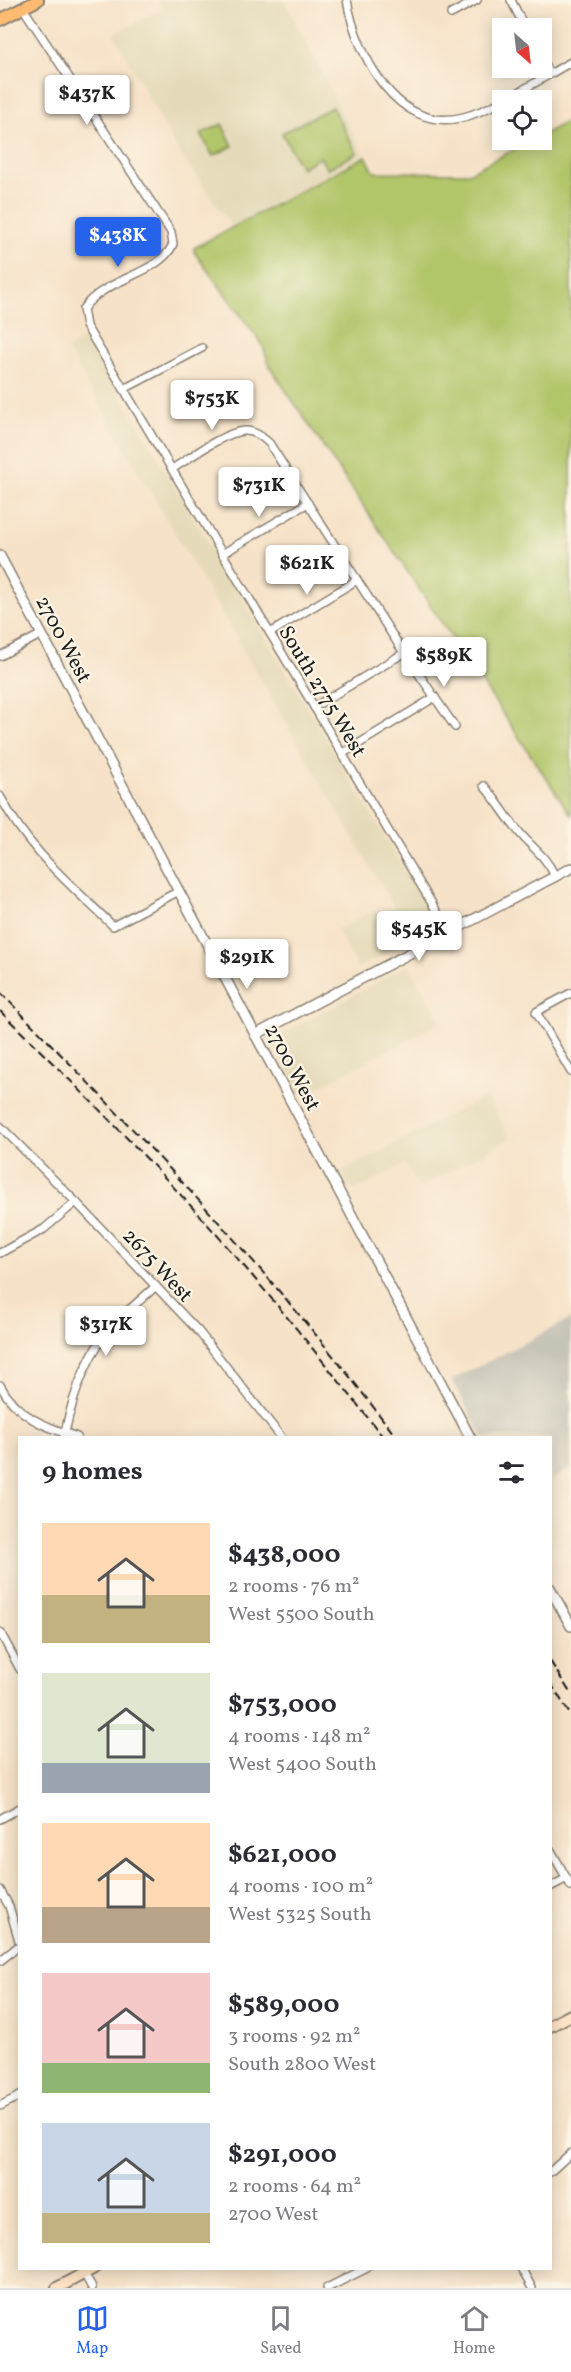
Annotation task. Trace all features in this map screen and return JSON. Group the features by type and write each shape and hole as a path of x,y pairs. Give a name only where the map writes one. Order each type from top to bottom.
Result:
{"main road":[{"path":"0,20 38,0"},
{"path":"552,2025 571,2016"},
{"path":"57,2288 89,2271"}],"street":[{"path":"347,0 356,34 382,84 394,98 421,114 443,119 463,117 541,78"},
{"path":"451,14 477,0"},
{"path":"510,0 520,18"},
{"name":"South 2775 West","path":"23,8 171,232 173,244 162,258 92,296 83,309 86,326 449,933"},
{"path":"552,72 571,62"},
{"path":"124,389 202,348"},
{"path":"172,469 232,433 246,430 258,434 269,443 404,652 314,707"},
{"path":"222,554 308,503"},
{"name":"2700 West","path":"0,556 469,1436"},
{"path":"270,633 357,580"},
{"path":"0,656 42,634"},
{"path":"412,664 455,727"},
{"path":"342,754 435,697"},
{"path":"484,786 517,830 546,858 555,876"},
{"path":"0,796 16,826 29,843 113,926 179,891"},
{"path":"255,1035 571,868"},
{"path":"571,993 536,1012 571,1072"},
{"name":"2675 West","path":"0,1126 76,1202 199,1332 280,1436"},
{"path":"0,1253 44,1229 76,1202"},
{"path":"0,1385 8,1401 30,1420 64,1435 81,1378 93,1354 114,1324 156,1286"},
{"path":"552,1592 571,1626"},
{"path":"0,1632 18,1665"},
{"path":"0,1819 18,1809"},
{"path":"552,1852 571,1886"},
{"path":"552,1886 567,1878"},
{"path":"0,1890 9,1906 18,1937"},
{"path":"0,1960 18,1946"},
{"path":"0,2106 18,2097"},
{"path":"552,2170 571,2153"},
{"path":"327,2288 363,2270"},
{"path":"522,2270 532,2288"},
{"path":"89,2271 92,2288"}],"shaded area":[{"path":"157,0 284,0 365,156 232,227 174,144 114,34 162,9"},
{"path":"86,338 434,919 409,933 67,349"},
{"path":"375,910 397,947 358,968 337,930"},
{"path":"408,965 442,1022 301,1096 271,1040"},
{"path":"486,1096 511,1138 419,1188 405,1164 352,1192 341,1172"},
{"path":"571,1319 571,1468 552,1479 552,1436 482,1436 452,1380"}],"green space":[{"path":"332,107 357,153 327,169 320,157 301,168 282,133"},
{"path":"571,119 571,815 270,367 262,344 194,252 194,248 366,156 374,172 469,173 513,150 552,150 552,129"},
{"path":"222,124 233,146 213,156 201,134"}],"railway":[{"path":"0,992 155,1153 255,1263 351,1378 395,1436"},
{"path":"0,1011 127,1138 200,1216 293,1325 382,1436"},
{"path":"552,1664 571,1694"},
{"path":"552,1685 571,1716"}]}
